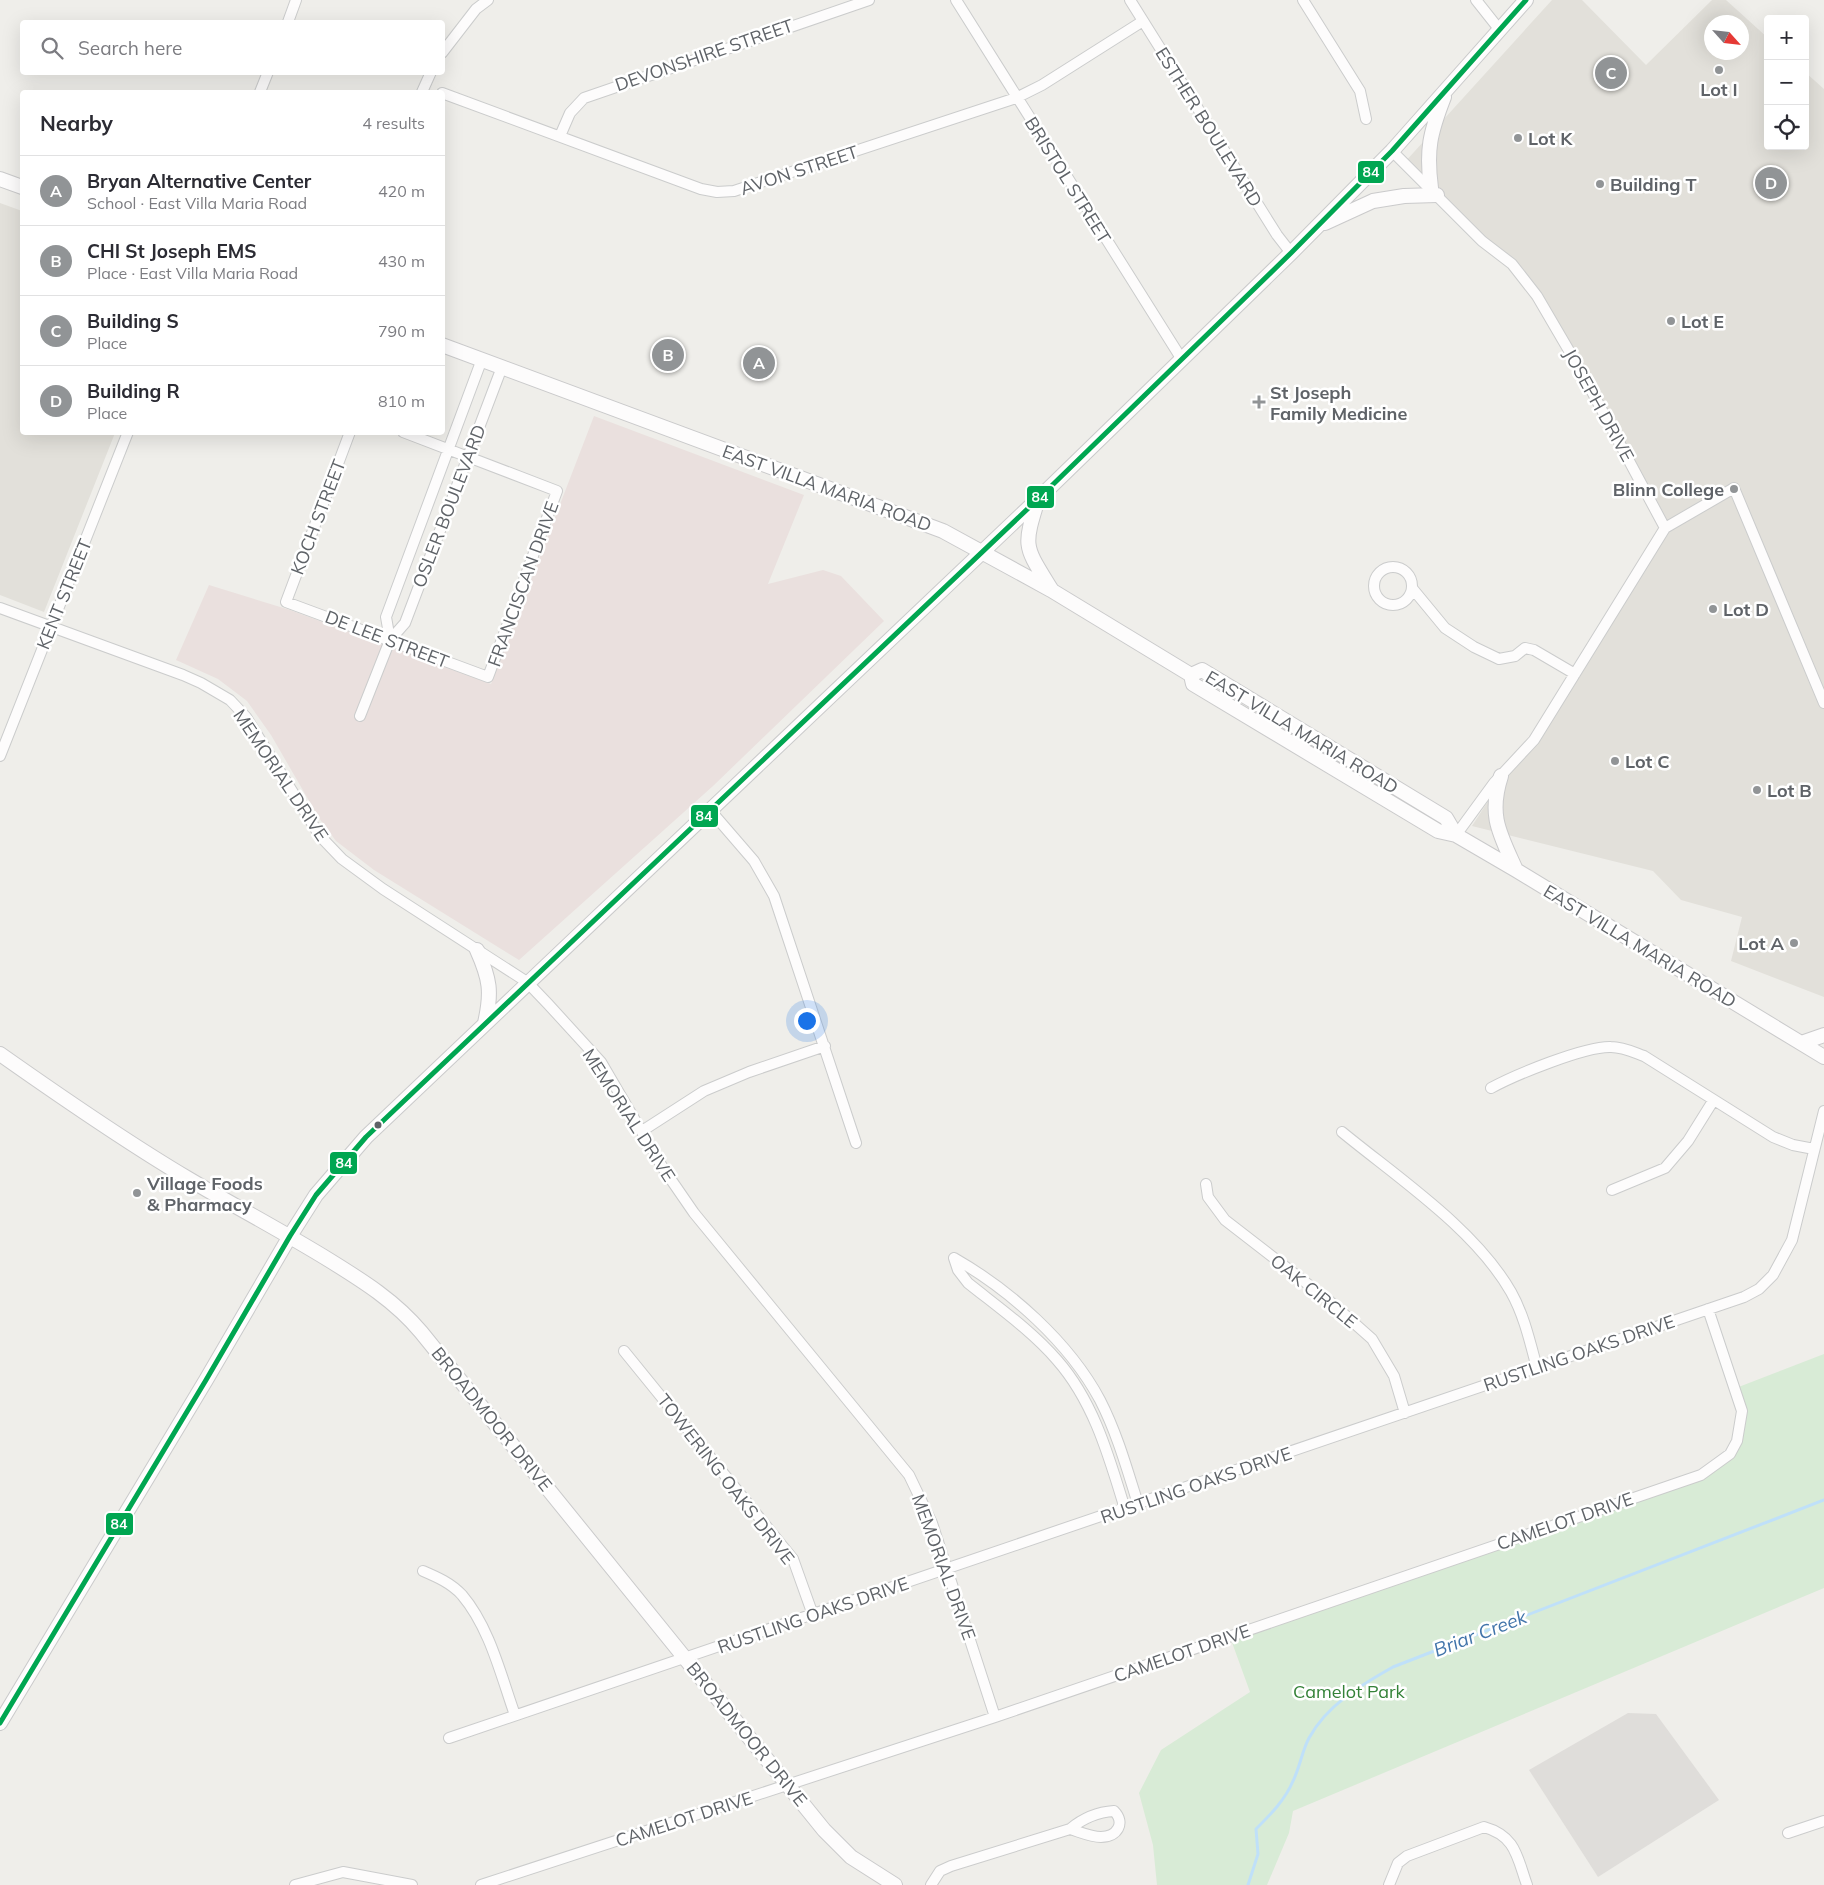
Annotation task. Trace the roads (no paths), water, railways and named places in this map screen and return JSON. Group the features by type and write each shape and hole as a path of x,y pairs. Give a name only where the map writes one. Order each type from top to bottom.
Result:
{"main road":[{"path":"0,1723 206,1380 290,1236 316,1195 366,1137 527,982 1038,499 1291,253 1392,151 1526,0"},
{"path":"1317,227 1373,201 1434,192 1427,159 1431,132 1446,89"},
{"path":"0,179 20,186"},
{"name":"EAST VILLA MARIA ROAD","path":"445,346 943,531 1051,590 1191,675 1202,670 1446,818 1456,835 1824,1057"},
{"path":"1038,499 1026,542 1030,556 1051,590"},
{"path":"1501,776 1494,796 1494,813 1516,870"},
{"path":"477,950 487,973 490,987 490,999 484,1023"},
{"path":"1801,1043 1824,1035"},
{"name":"BROADMOOR DRIVE","path":"0,1054 114,1132 187,1178 290,1236 378,1291 409,1318 788,1785 842,1848 868,1869 895,1885"}],"street":[{"path":"289,20 296,0"},
{"path":"445,49 476,10 488,0"},
{"name":"DEVONSHIRE STREET","path":"560,136 570,113 584,98 869,0"},
{"name":"BRISTOL STREET","path":"956,0 1181,358"},
{"name":"ESTHER BOULEVARD","path":"1130,0 1291,253"},
{"path":"1303,0 1360,91 1366,119"},
{"path":"1476,0 1499,29"},
{"name":"AVON STREET","path":"445,94 701,189 718,192 734,191 1016,98 1042,85 1143,21"},
{"path":"261,90 267,75"},
{"path":"424,89 430,75"},
{"name":"JOSEPH DRIVE","path":"1392,151 1482,241 1512,264 1537,296 1582,373 1665,528"},
{"name":"OSLER BOULEVARD","path":"390,640 386,616 482,359"},
{"name":"OSLER BOULEVARD","path":"360,716 390,640 405,623 502,367"},
{"name":"KENT STREET","path":"0,756 127,435"},
{"name":"KOCH STREET","path":"286,602 349,435"},
{"path":"410,435 468,457"},
{"name":"FRANCISCAN DRIVE","path":"468,457 557,491 488,677"},
{"path":"1456,835 1501,776 1534,740 1665,528 1734,488 1824,703"},
{"path":"1412,588 1445,628 1474,647 1499,659 1516,656 1526,648 1534,650 1575,674"},
{"name":"DE LEE STREET","path":"286,602 488,677"},
{"name":"MEMORIAL DRIVE","path":"0,608 189,678 230,700 246,717 320,836 342,859 383,889 527,982 600,1062 694,1214 909,1475 932,1523 995,1717"},
{"path":"710,810 754,861 774,896 856,1143"},
{"path":"642,1131 704,1091 749,1072 825,1046"},
{"path":"1491,1088 1518,1075 1591,1050 1610,1047 1626,1048 1644,1056 1773,1137 1793,1145 1814,1149"},
{"path":"1612,1190 1665,1168 1688,1141 1713,1101"},
{"name":"RUSTLING OAKS DRIVE","path":"449,1738 1744,1297 1759,1289 1773,1275 1792,1240 1824,1111"},
{"path":"1342,1132 1458,1227 1488,1258 1517,1306 1536,1368"},
{"name":"OAK CIRCLE","path":"1206,1184 1208,1197 1225,1220 1327,1300 1372,1339 1394,1376 1405,1413"},
{"path":"1125,1509 1110,1459 1086,1403 1058,1361 1044,1346 968,1283 958,1270 954,1258 979,1272 1036,1321 1083,1373 1100,1400 1113,1428 1138,1504"},
{"name":"CAMELOT DRIVE","path":"482,1885 995,1717 1701,1475 1730,1454 1737,1441 1742,1411 1708,1309"},
{"path":"1044,1346 1052,1338"},
{"name":"TOWERING OAKS DRIVE","path":"624,1351 793,1559 813,1615"},
{"path":"423,1571 445,1581 462,1595 488,1640 515,1715"},
{"path":"1788,1833 1824,1821"},
{"path":"1389,1885 1398,1863 1407,1856 1484,1828 1498,1831 1512,1843 1526,1885"},
{"path":"931,1885 940,1871 951,1866 1070,1829"},
{"path":"295,1885 342,1872 412,1885"}],"waterway":[{"name":"Briar Creek","path":"1248,1885 1258,1854 1256,1829 1282,1801 1290,1788 1309,1738 1316,1726 1335,1706 1357,1689 1393,1667 1824,1500"}],"place":[{"name":"Lot I","path":"1719,70"},
{"name":"Building S","path":"1611,73"},
{"name":"Lot K","path":"1518,138"},
{"name":"Building R","path":"1771,183"},
{"name":"Building T","path":"1600,184"},
{"name":"Lot E","path":"1671,321"},
{"name":"CHI St Joseph EMS","path":"668,355"},
{"name":"Bryan Alternative Center","path":"759,363"},
{"name":"St Joseph Family Medicine","path":"1259,402"},
{"name":"Blinn College","path":"1734,489"},
{"name":"Lot D","path":"1713,609"},
{"name":"Lot C","path":"1615,761"},
{"name":"Lot B","path":"1757,790"},
{"name":"Lot A","path":"1794,943"},
{"name":"Village Foods & Pharmacy","path":"137,1193"}],"park label":[{"name":"Camelot Park","path":"1349,1691"}]}
